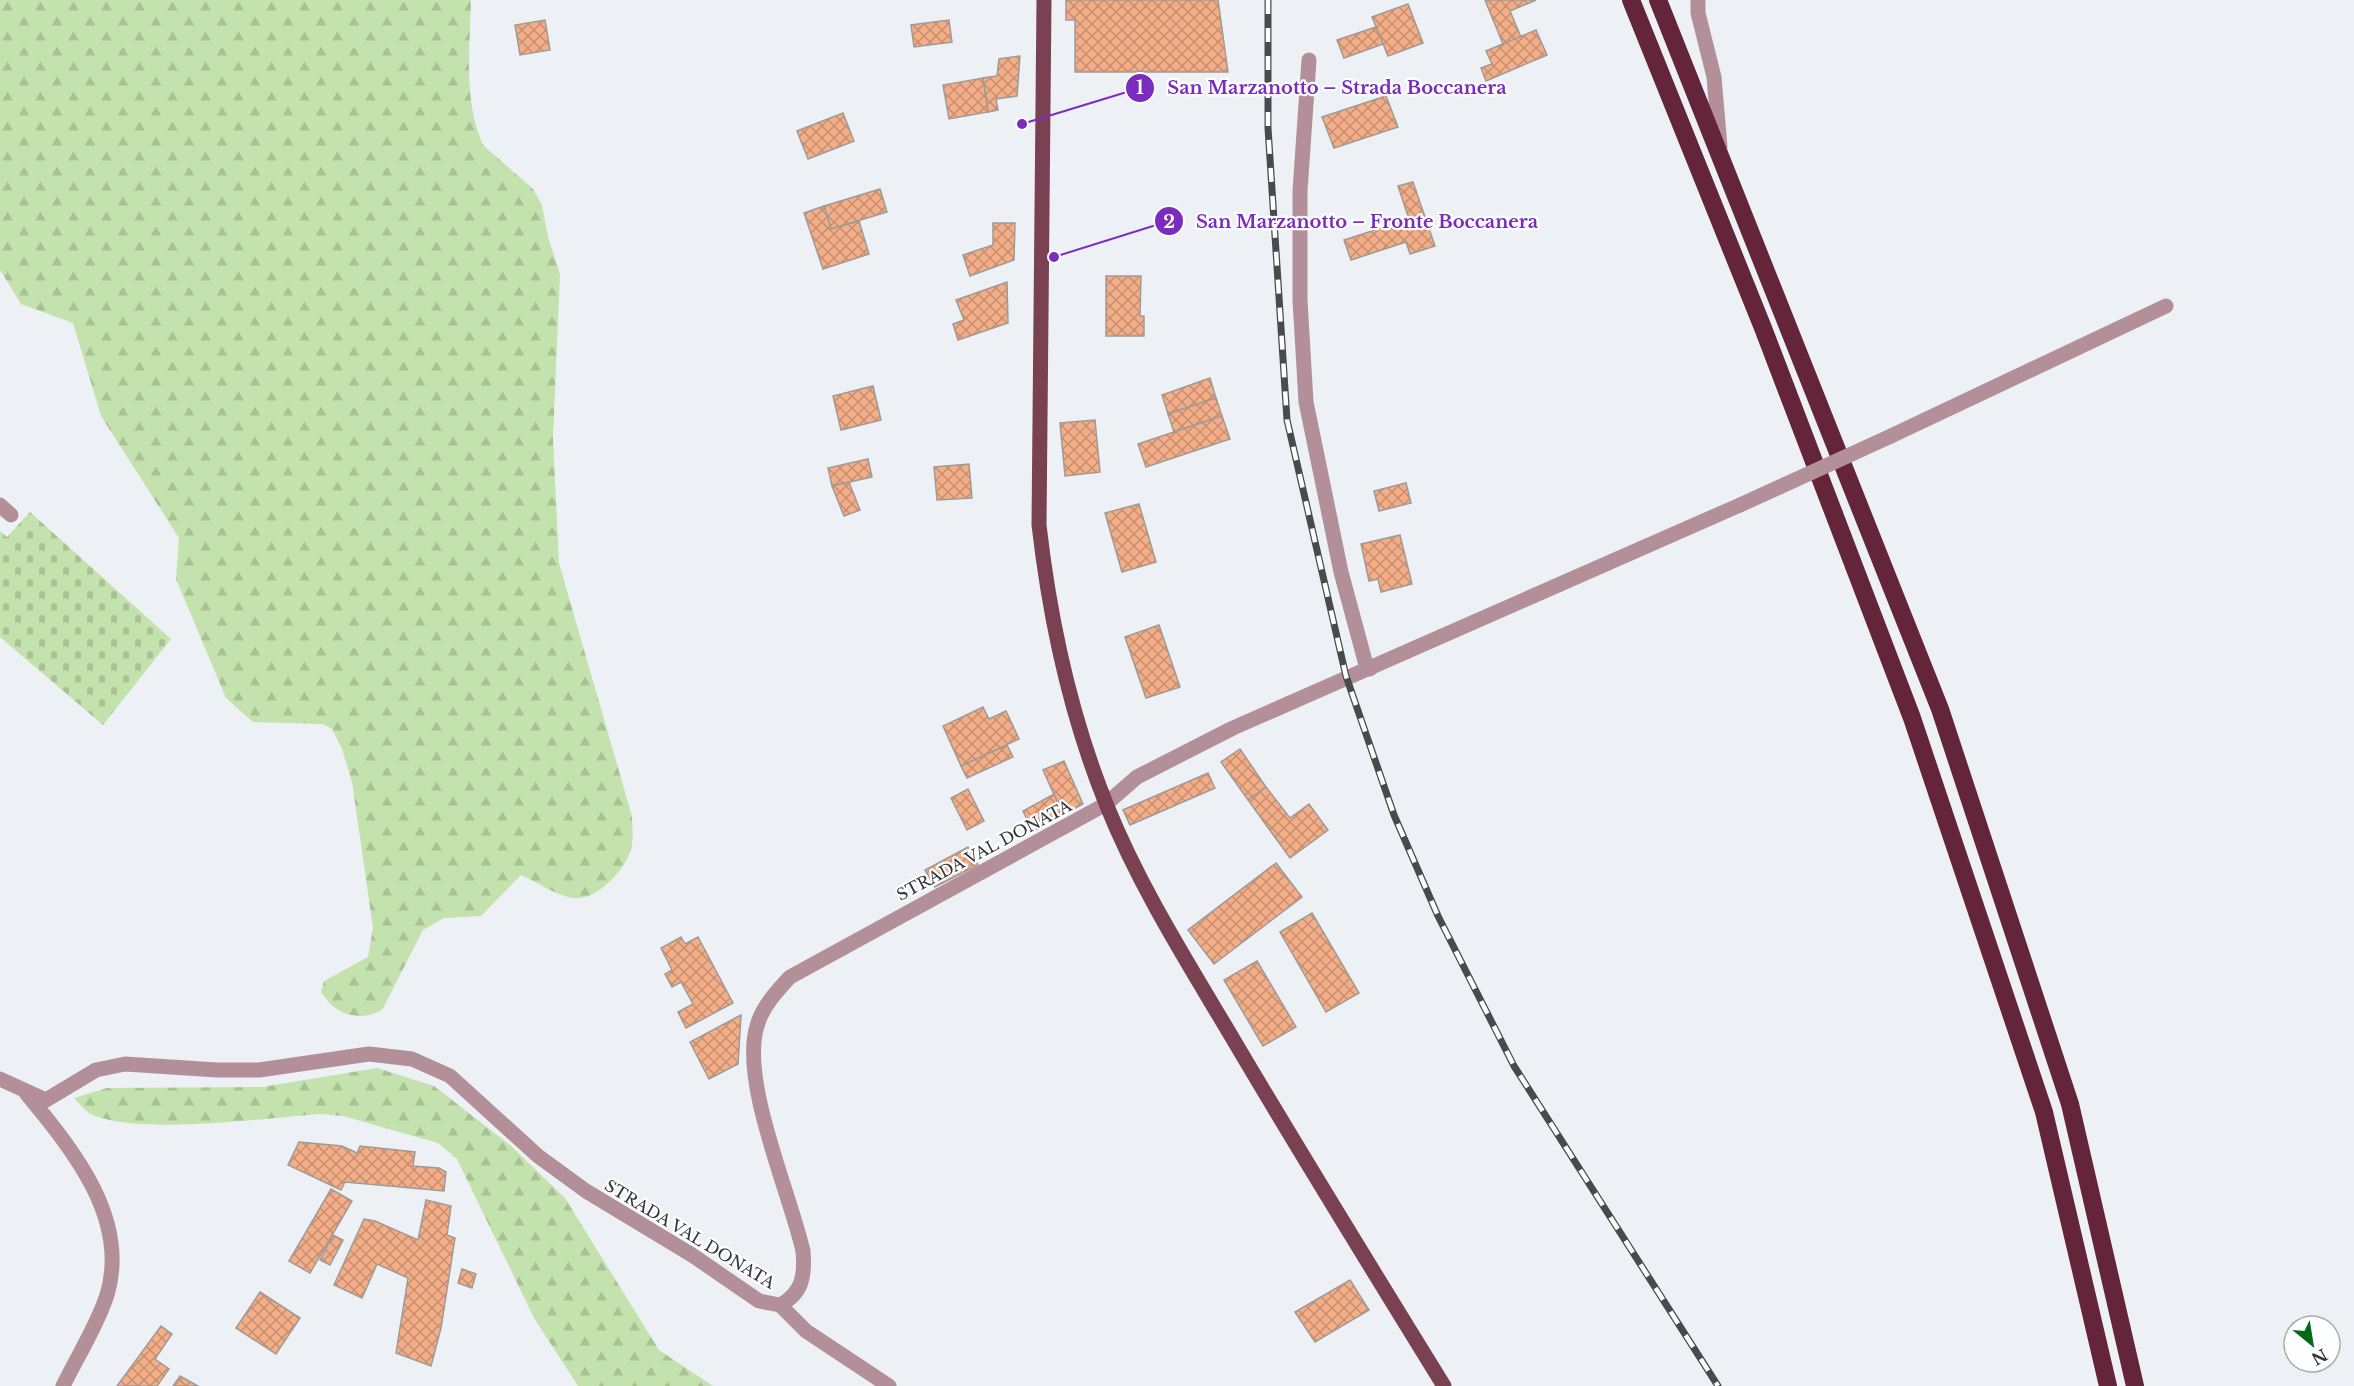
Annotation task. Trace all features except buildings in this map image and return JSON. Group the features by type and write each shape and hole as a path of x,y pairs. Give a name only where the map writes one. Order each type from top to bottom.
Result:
{"highway":[{"path":"1630,0 1762,328 1912,718 2044,1112 2108,1386"},
{"path":"1658,0 1940,709 2070,1104 2135,1386"}],"main road":[{"path":"1044,0 1039,525 1048,601 1062,673 1106,804 1136,873 1197,979 1444,1386"}],"street":[{"path":"1698,0 1698,13 1714,77 1722,159"},
{"path":"1309,60 1300,191 1300,300 1306,402 1341,572 1365,661 1370,669"},
{"name":"STRADA VAL DONATA","path":"0,1079 46,1100 96,1070 125,1064 259,1070 369,1054 412,1059 450,1076 538,1156 586,1191 692,1255 759,1301 780,1305 797,1292 804,1266 799,1234 752,1066 757,1026 771,999 790,977 1106,804 1137,777 1233,728 1346,676 1370,669 1740,505 1892,436 2166,306"},
{"path":"24,1091 68,1145 86,1174 112,1241 113,1268 106,1298 63,1386"},
{"path":"780,1305 806,1331 889,1386"}],"green space":[{"path":"0,0 471,0 469,74 477,128 483,145 533,189 542,205 548,237 560,274 553,438 559,563 632,816 632,841 628,857 617,874 591,895 582,898 567,897 521,875 481,916 444,918 423,930 382,1010 373,1014 356,1016 340,1011 326,1000 321,992 324,981 368,957 373,928 352,782 342,749 332,729 323,724 253,722 226,698 176,579 179,538 101,416 73,323 21,304 0,270"},
{"path":"30,512 171,639 103,725 0,637 0,531 7,537"},
{"path":"377,1068 434,1086 510,1145 565,1198 659,1350 713,1386 578,1386 534,1318 457,1159 438,1143 343,1116 320,1114 202,1124 138,1124 91,1114 74,1098 107,1088 262,1087"}],"railway":[{"path":"1268,0 1268,128 1287,420 1346,676 1394,815 1438,916 1514,1066 1718,1386"}],"place":[{"name":"San Marzanotto – Strada Boccanera","path":"1022,124"},
{"name":"San Marzanotto – Fronte Boccanera","path":"1054,257"}]}
